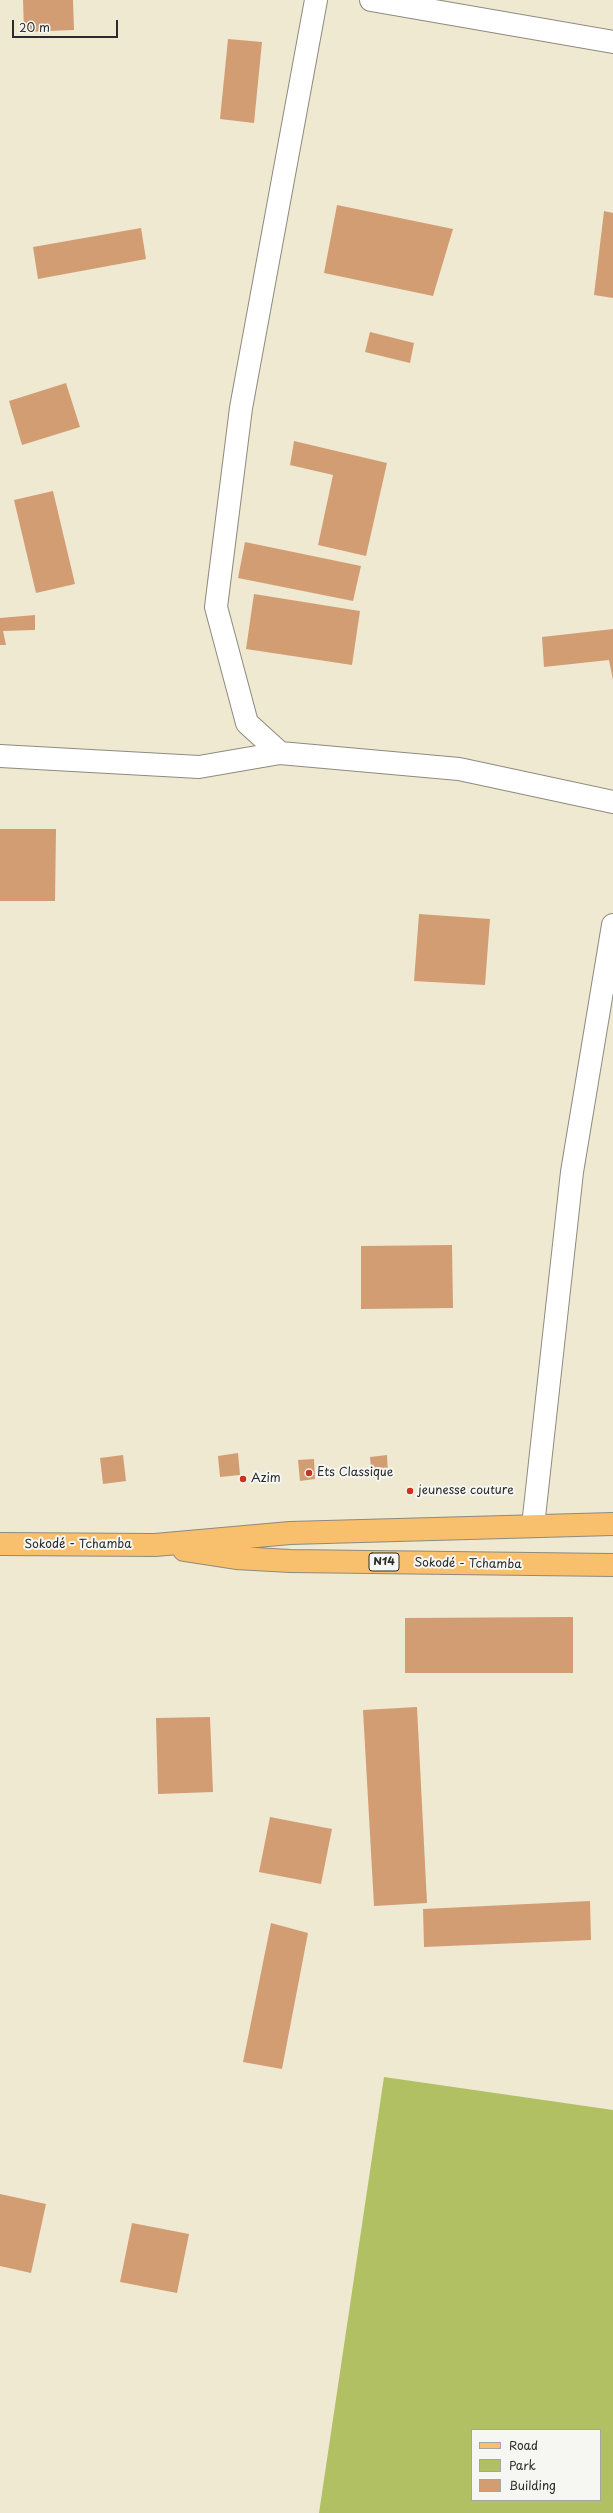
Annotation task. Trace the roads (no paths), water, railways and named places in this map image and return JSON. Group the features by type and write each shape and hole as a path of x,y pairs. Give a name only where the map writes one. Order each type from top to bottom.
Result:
{"main road":[{"name":"Sokodé - Tchamba","path":"0,1544 155,1545 290,1533 613,1524"},
{"name":"Sokodé - Tchamba","path":"155,1545 236,1558 290,1561 613,1565"}],"street":[{"path":"280,753 247,723 216,607 241,408 316,0"},
{"path":"371,0 613,42"},
{"path":"0,756 200,767 280,753 460,769 613,802"},
{"path":"533,1526 572,1172 613,925"}],"place":[{"name":"Ets Classique","path":"309,1473"},
{"name":"Azim","path":"243,1479"},
{"name":"jeunesse couture","path":"410,1491"}]}
